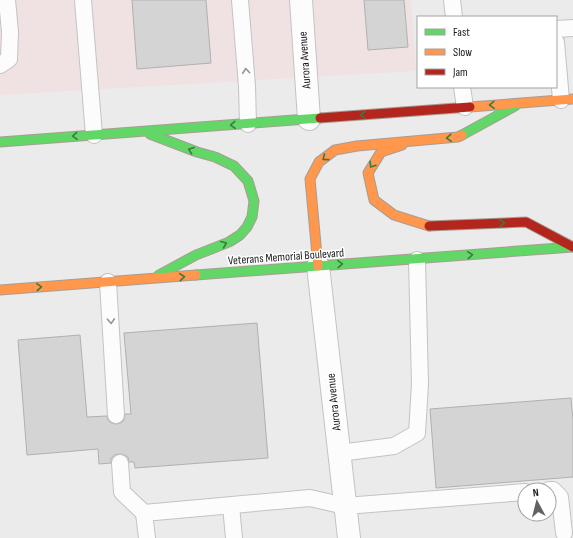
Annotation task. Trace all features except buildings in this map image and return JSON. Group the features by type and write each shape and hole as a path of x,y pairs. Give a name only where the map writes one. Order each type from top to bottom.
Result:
{"main road":[{"path":"0,142 567,99"},
{"path":"318,266 310,179 319,162 338,149 458,137 521,103"},
{"path":"144,132 197,152 215,157 234,166 248,181 254,201 252,217 247,227 240,235 230,242 196,255 151,279"},
{"path":"416,140 381,152 368,173 374,200 394,215 427,226 526,222 573,247"},
{"name":"Veterans Memorial Boulevard","path":"0,290 417,260 573,247"}],"street":[{"name":"Aurora Avenue","path":"301,0 309,119"},
{"name":"Aurora Avenue","path":"318,266 349,538"}],"lane":[{"path":"0,65 9,59 10,32 8,0"},
{"path":"83,0 94,135"},
{"path":"240,0 247,86 248,124"},
{"path":"452,0 454,16"},
{"path":"557,29 573,28"},
{"path":"557,47 567,99"},
{"path":"462,88 465,107"},
{"path":"339,453 394,446 417,433 420,384 417,260"},
{"path":"108,282 116,415"},
{"path":"120,463 122,492 144,514 147,538"},
{"path":"144,514 310,498 345,506 517,493"},
{"path":"557,494 560,497 564,533"},
{"path":"230,506 234,538"}],"shaded area":[{"path":"0,0 411,0 416,71 0,95"}],"traffic: fast":[{"path":"462,135 515,106"},
{"path":"0,142 320,118"},
{"path":"150,134 197,152 215,157 234,166 248,181 254,201 252,217 247,227 240,235 229,242 196,255 159,275"},
{"path":"196,275 573,247"}],"traffic: slow":[{"path":"470,107 573,99"},
{"path":"318,266 310,179 319,162 335,150 357,146 458,137 462,135"},
{"path":"402,145 381,152 368,173 374,200 394,215 429,226"},
{"path":"0,290 196,275"}],"traffic: jam":[{"path":"320,118 470,107"},
{"path":"429,226 526,222 573,247"}]}
